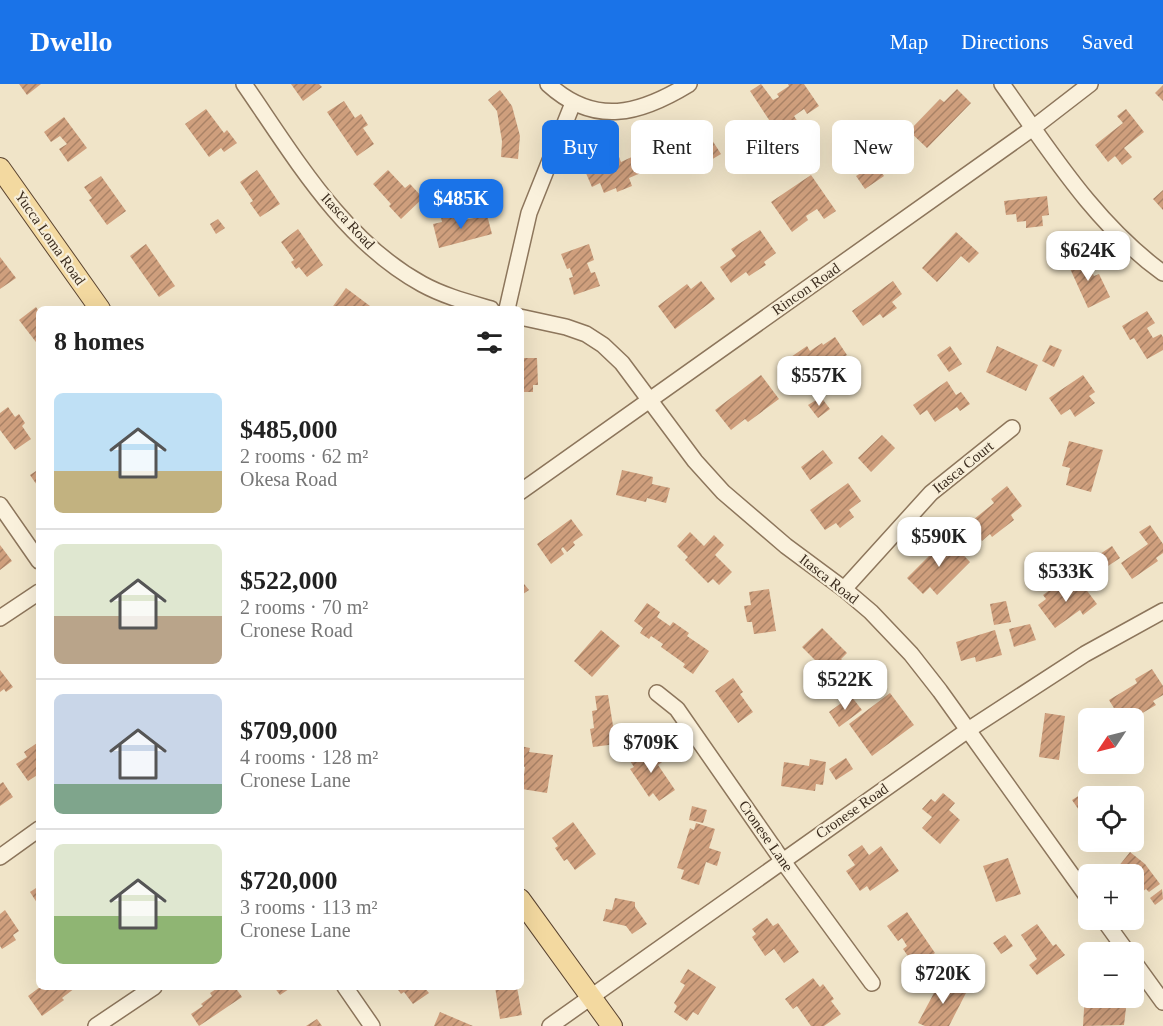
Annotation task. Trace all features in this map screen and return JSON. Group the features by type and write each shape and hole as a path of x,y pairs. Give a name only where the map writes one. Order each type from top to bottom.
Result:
{"main road":[{"name":"Yucca Loma Road","path":"0,168 98,306"},
{"path":"524,905 612,1026"}],"street":[{"name":"Itasca Road","path":"244,84 315,185 356,233 388,262 422,284 452,298 480,306"},
{"path":"548,84 573,103 597,110 623,113 665,99 689,84"},
{"path":"1002,84 1066,174 1102,217 1132,248 1163,273"},
{"name":"Rincon Road","path":"524,489 1033,128 1090,84"},
{"path":"508,306 529,213 573,103"},
{"name":"Itasca Road","path":"524,318 566,327 595,340 622,363 695,461 723,492 786,546 871,612 911,654 1078,884"},
{"name":"Itasca Court","path":"844,589 931,493 1012,428"},
{"path":"0,505 36,557"},
{"path":"0,618 36,594"},
{"name":"Cronese Road","path":"550,1026 968,730 1085,654 1162,613"},
{"name":"Cronese Lane","path":"657,693 677,709 782,860 872,983"},
{"path":"0,857 36,831"},
{"path":"1144,976 1163,1002"},
{"path":"96,1026 150,990"},
{"path":"347,990 372,1026"}],"building":[{"path":"19,84 41,84 27,95"},
{"path":"291,84 319,84 322,87 303,101"},
{"path":"761,84 773,100 779,97 777,94 789,86 788,84 804,84 819,106 807,114 804,109 794,116 797,120 769,120 750,91"},
{"path":"1163,85 1163,101 1155,93"},
{"path":"957,89 971,103 927,148 914,136 914,126 940,99 944,102"},
{"path":"500,90 512,106 520,136 518,159 501,157 502,141 497,111 488,100"},
{"path":"344,101 355,118 361,114 368,125 363,128 374,144 357,156 327,112"},
{"path":"206,109 224,133 227,130 237,143 224,152 221,148 209,157 185,124"},
{"path":"1126,109 1144,132 1124,148 1132,157 1122,165 1115,156 1108,162 1095,145 1123,123 1117,116"},
{"path":"64,117 87,148 68,162 59,149 67,144 60,136 51,142 44,132"},
{"path":"713,142 721,154 713,159"},
{"path":"619,157 621,162 631,157 631,174 638,174 629,178 632,186 617,192 616,188 604,193 600,183 592,187 586,174 619,174"},
{"path":"257,170 280,204 260,217 250,203 253,201 240,182"},
{"path":"388,170 405,188 410,184 423,198 401,219 373,184"},
{"path":"883,174 884,176 865,189 856,176"},
{"path":"811,175 836,211 824,219 817,209 806,216 808,220 792,232 771,202"},
{"path":"101,176 126,211 107,225 89,200 92,198 84,187"},
{"path":"1163,190 1163,210 1153,199"},
{"path":"1047,196 1049,215 1042,216 1043,226 1026,228 1026,221 1017,222 1016,214 1006,215 1004,201"},
{"path":"459,213 461,221 487,215 492,234 439,248 433,224 442,222 441,217"},
{"path":"218,219 225,228 216,234 210,224"},
{"path":"298,229 323,265 307,277 299,267 296,269 291,262 294,260 281,242"},
{"path":"760,230 776,253 764,262 766,265 749,276 746,272 731,283 720,267 736,256 731,249"},
{"path":"956,232 979,253 969,263 961,256 937,282 922,268"},
{"path":"146,244 175,286 159,297 130,256"},
{"path":"589,244 594,260 587,263 591,273 595,272 600,286 574,295 569,278 573,277 561,254"},
{"path":"1083,254 1094,276 1099,274 1110,297 1088,308 1067,262"},
{"path":"0,257 16,278 0,289"},
{"path":"701,281 715,299 675,329 658,306 687,284 691,289"},
{"path":"893,281 902,294 892,302 897,308 883,318 880,314 863,326 852,311"},
{"path":"346,288 370,306 333,306"},
{"path":"36,307 36,342 19,320"},
{"path":"1147,311 1155,323 1147,328 1153,338 1161,334 1163,350 1147,359 1134,338 1130,340 1122,326"},
{"path":"835,337 847,355 810,380 802,369 797,372 788,359 807,346 810,351"},
{"path":"1050,345 1062,350 1054,367 1042,361"},
{"path":"950,346 962,364 949,372 937,355"},
{"path":"997,346 1038,365 1026,391 986,372"},
{"path":"524,358 537,358 538,385 533,385 533,392 524,392"},
{"path":"761,375 779,399 748,422 745,419 731,430 715,410"},
{"path":"1083,375 1095,392 1089,396 1095,403 1075,417 1070,409 1061,415 1049,398"},
{"path":"947,381 956,395 961,392 970,404 960,411 957,407 935,422 927,410 920,415 913,405"},
{"path":"821,397 830,409 818,418 808,405"},
{"path":"8,407 15,417 19,414 25,423 22,426 31,439 15,450 0,430 0,413"},
{"path":"882,435 895,448 871,472 858,458"},
{"path":"1069,441 1103,450 1091,492 1066,485 1070,468 1062,466"},
{"path":"823,450 833,463 810,480 801,467"},
{"path":"622,470 653,477 652,484 670,488 666,503 647,498 646,502 616,495"},
{"path":"36,471 36,484 30,475"},
{"path":"848,483 861,501 849,510 854,517 840,528 836,523 825,530 810,510"},
{"path":"1007,486 1022,506 1011,515 1014,520 992,537 990,534 982,541 968,524 994,503 991,499"},
{"path":"571,519 583,535 573,542 575,545 567,552 563,547 561,549 564,554 551,564 537,544"},
{"path":"1150,525 1163,544 1163,553 1156,558 1158,561 1132,579 1121,563 1148,544 1139,532"},
{"path":"690,532 704,546 714,535 724,545 715,555 732,572 719,585 713,579 708,583 685,560 688,557 677,546"},
{"path":"947,538 970,562 937,595 930,587 923,594 907,578"},
{"path":"0,545 12,561 0,570"},
{"path":"1112,546 1120,558 1105,568 1097,556"},
{"path":"1079,580 1097,604 1083,615 1080,610 1055,628 1038,605 1046,599 1043,595 1058,584 1063,591"},
{"path":"524,584 529,590 524,593"},
{"path":"769,589 776,631 754,634 752,622 747,622 744,606 751,605 749,592"},
{"path":"1006,601 1011,622 994,625 990,604"},
{"path":"647,603 660,612 657,617 670,626 673,622 689,633 687,636 709,651 693,674 683,667 685,664 661,647 663,644 651,636 649,639 640,633 643,628 634,621"},
{"path":"1030,624 1036,640 1014,647 1009,629"},
{"path":"822,628 847,653 841,659 854,672 840,685 802,647"},
{"path":"601,630 620,646 592,677 574,661"},
{"path":"995,630 1002,655 976,662 975,657 961,661 956,642"},
{"path":"1152,669 1163,686 1163,695 1153,701 1156,705 1144,712 1144,708 1114,708 1109,700 1137,683 1135,679"},
{"path":"0,670 13,687 6,692 4,689 0,692"},
{"path":"733,678 743,692 740,694 753,712 738,723 715,691"},
{"path":"890,693 914,725 872,756 849,724"},
{"path":"608,695 616,744 593,747 590,729 594,728 592,711 597,710 595,696"},
{"path":"851,696 862,710 839,727 829,712"},
{"path":"1045,713 1065,716 1059,760 1039,757"},
{"path":"36,744 36,776 28,781 16,764 27,757 24,752"},
{"path":"651,746 662,762 658,765 675,790 659,801 653,793 649,797 630,769 634,767 630,761"},
{"path":"524,747 530,748 529,752 553,755 547,793 524,789"},
{"path":"846,758 853,769 836,780 829,769"},
{"path":"810,759 826,762 823,785 816,784 815,791 781,786 784,762 809,766"},
{"path":"3,782 13,797 0,806 0,784"},
{"path":"943,793 955,803 949,810 960,820 940,844 922,828 932,817 922,809 931,799 935,802"},
{"path":"1078,796 1078,809 1072,800"},
{"path":"692,806 707,810 703,823 689,820"},
{"path":"573,822 596,854 575,870 567,859 564,861 555,848 558,846 552,838"},
{"path":"696,823 715,829 709,848 721,852 717,866 706,862 699,885 681,879 684,870 677,868 690,828 694,830"},
{"path":"862,845 869,855 881,846 899,871 870,891 867,886 860,891 846,871 855,865 848,855"},
{"path":"1130,852 1145,864 1160,884 1149,892 1146,889 1144,890 1144,864 1120,864"},
{"path":"1008,858 1021,894 996,902 983,866"},
{"path":"36,888 36,901 30,892"},
{"path":"1162,889 1163,899 1155,905 1150,898"},
{"path":"615,898 635,902 635,907 647,924 632,934 626,926 603,921 606,909 612,910"},
{"path":"5,910 19,931 13,935 16,940 2,949 0,946 0,914"},
{"path":"907,912 935,953 915,966 903,949 907,946 902,938 898,941 887,926"},
{"path":"767,918 773,926 778,923 799,952 784,963 774,949 765,956 752,937 756,934 752,929"},
{"path":"1037,924 1053,946 1056,944 1065,955 1037,975 1029,965 1037,959 1021,935"},
{"path":"1005,935 1013,946 1001,954 993,943"},
{"path":"688,969 716,987 698,1015 693,1012 687,1021 674,1012 677,1006 674,1003 685,985 680,982"},
{"path":"813,978 820,987 823,984 834,999 831,1001 841,1014 824,1026 811,1026 797,1006 793,1009 785,999"},
{"path":"942,978 967,991 949,1026 925,1026 918,1023"},
{"path":"36,990 72,990 62,998 64,1000 42,1016 28,996"},
{"path":"214,990 237,990 242,997 199,1026 191,1014 203,1006 201,1004 212,996 210,993"},
{"path":"276,990 288,990 280,995"},
{"path":"398,990 426,990 429,993 413,1004 404,992 401,994"},
{"path":"495,990 518,990 522,1015 500,1019"},
{"path":"1084,1008 1126,1008 1124,1025 1083,1026"},
{"path":"440,1012 473,1026 434,1026"},
{"path":"317,1019 322,1026 306,1026"}]}
